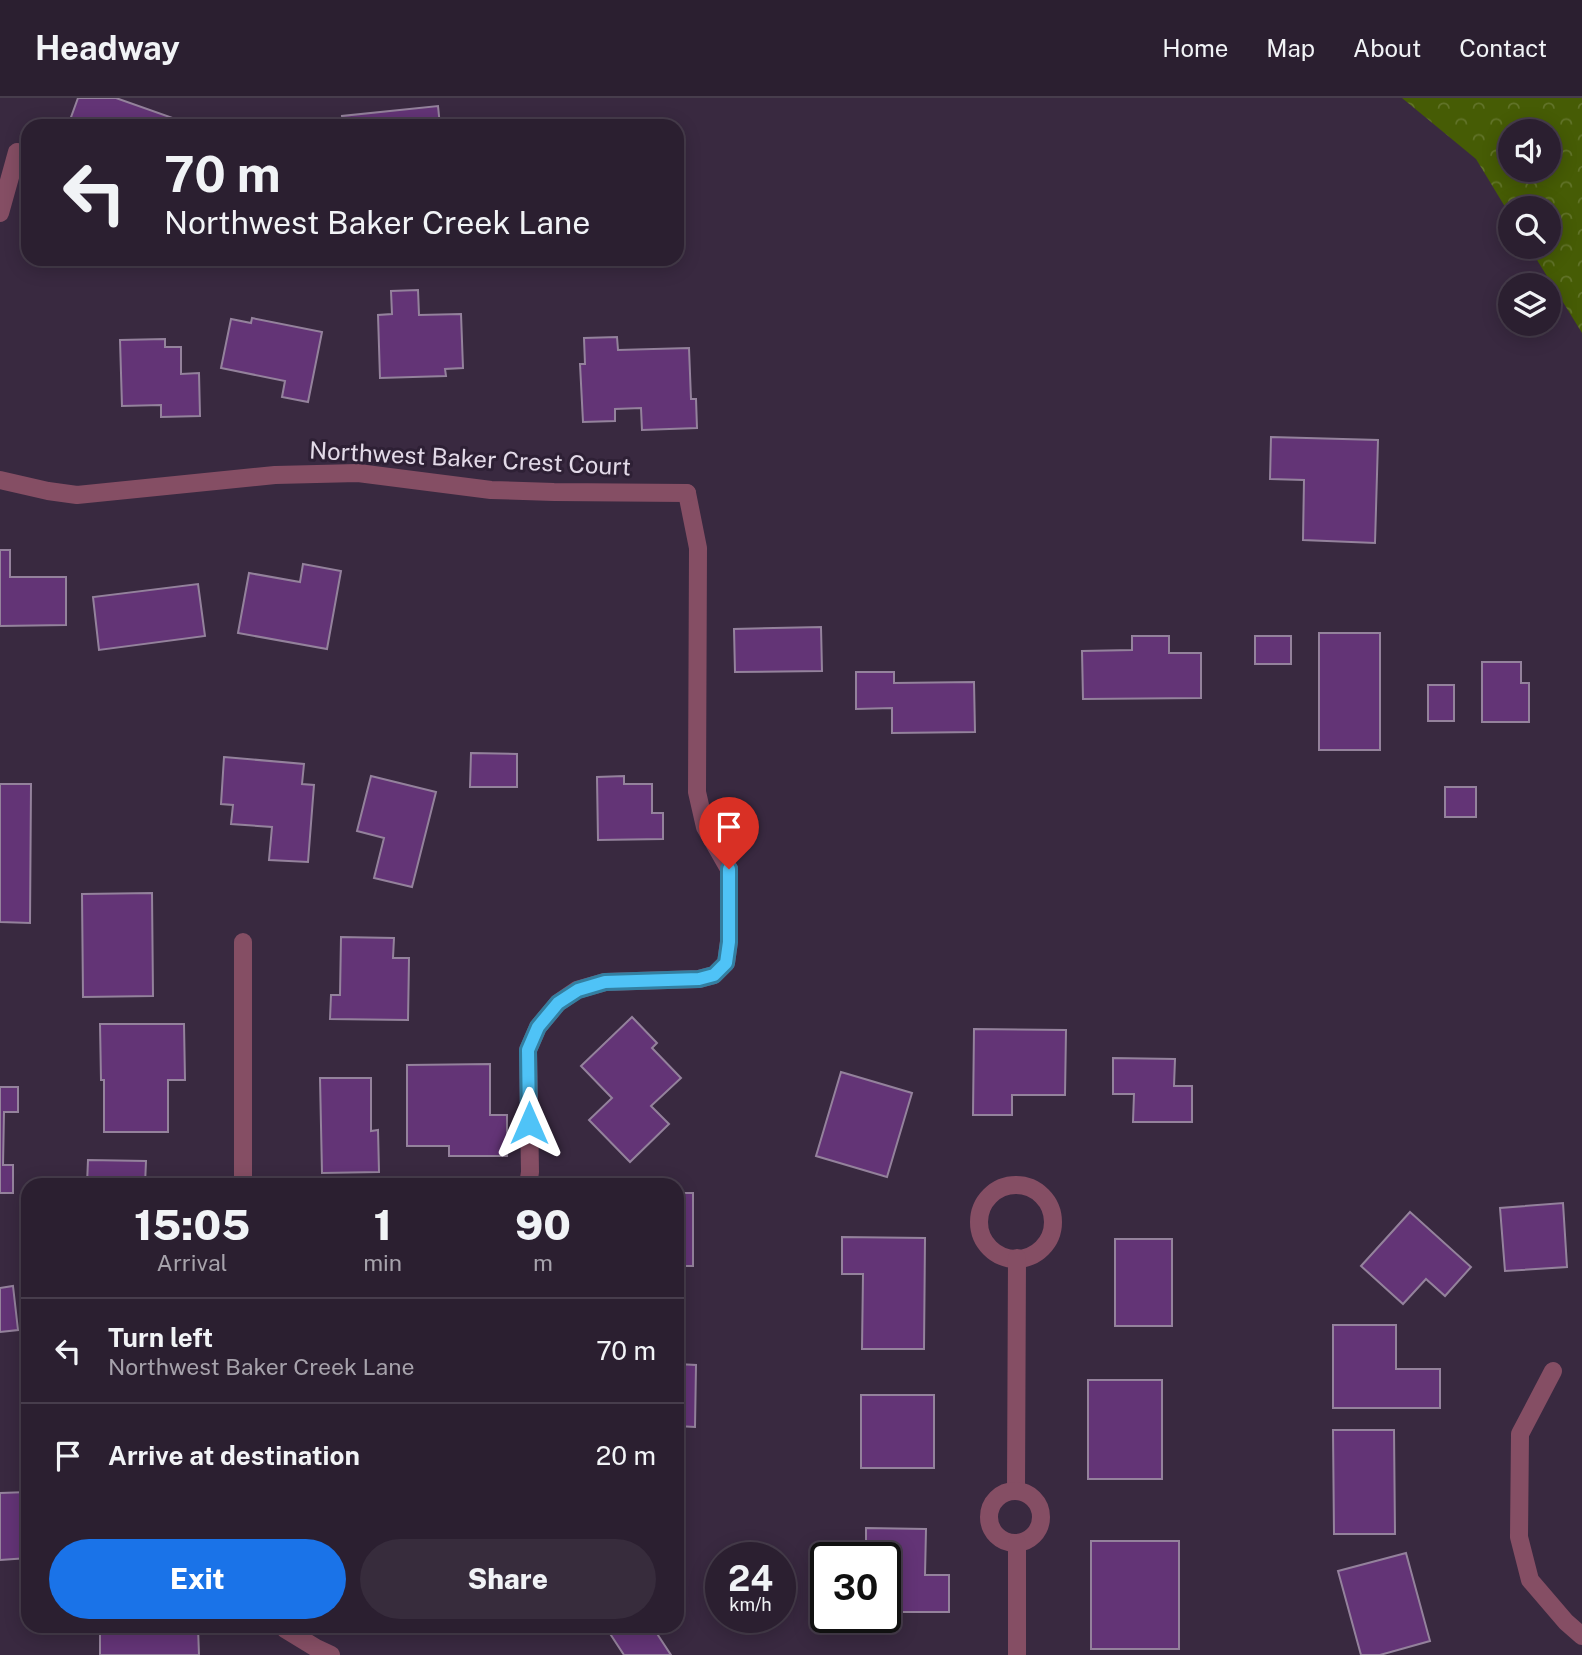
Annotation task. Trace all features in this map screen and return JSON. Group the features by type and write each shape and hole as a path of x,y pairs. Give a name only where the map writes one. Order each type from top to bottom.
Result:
{"street":[{"path":"0,213 17,152"},
{"name":"Northwest Baker Crest Court","path":"0,480 78,495 275,475 358,473 491,490 687,492 698,548 697,792 705,827 729,869 729,942 726,963 714,975 699,979 605,982 578,990 558,1003 538,1027 528,1050 529,1178"},
{"path":"243,943 243,1178"},
{"path":"1023,1185 1044,1197 1050,1206 1053,1228 1041,1250 1017,1258 1005,1257 988,1245 980,1227 980,1214 988,1198 995,1192 1023,1185"},
{"path":"1016,1490 1017,1258"},
{"path":"1553,1371 1520,1434 1519,1537 1530,1580 1566,1622 1582,1636"},
{"path":"1016,1490 1031,1495 1039,1504 1042,1514 1040,1526 1034,1536 1017,1543 1006,1542 996,1535 990,1525 989,1512 994,1500 1001,1494 1016,1490"},
{"path":"1017,1543 1017,1655"},
{"path":"292,1633 331,1655"}],"green space":[{"path":"1402,98 1582,98 1582,333 1561,299 1561,273 1545,273 1536,259 1561,259 1561,196 1498,196 1476,159"}],"building":[{"path":"78,98 116,98 175,119 70,119"},
{"path":"438,106 439,119 342,119 342,116"},
{"path":"418,290 419,315 461,314 463,368 445,369 446,376 380,378 378,315 392,314 391,291"},
{"path":"252,318 322,332 308,402 282,397 285,381 221,368 231,319 251,323"},
{"path":"617,337 618,350 689,348 691,399 696,399 697,428 642,430 641,408 615,409 615,421 583,422 580,364 585,364 584,338"},
{"path":"165,339 165,347 181,347 181,374 199,373 200,416 161,417 161,405 122,406 120,340"},
{"path":"1271,437 1378,440 1375,543 1303,540 1304,480 1270,479"},
{"path":"0,550 10,550 10,577 66,577 66,625 0,626"},
{"path":"303,564 341,571 327,649 238,633 249,573 300,582"},
{"path":"198,584 205,636 99,650 93,597"},
{"path":"821,627 822,671 735,672 734,629"},
{"path":"1319,633 1380,633 1380,750 1319,750"},
{"path":"1132,636 1169,636 1169,653 1201,653 1201,698 1083,699 1082,651 1132,650"},
{"path":"1255,636 1291,636 1291,664 1255,664"},
{"path":"1482,662 1521,662 1521,683 1529,683 1529,722 1482,722"},
{"path":"856,672 894,672 894,683 974,682 975,732 892,733 892,708 856,709"},
{"path":"1428,685 1454,685 1454,721 1428,721"},
{"path":"471,753 517,754 517,787 470,787"},
{"path":"224,757 304,764 302,784 314,785 308,862 269,860 272,827 231,824 233,805 221,804"},
{"path":"371,776 436,792 412,887 374,878 384,838 357,831"},
{"path":"624,776 624,784 652,784 652,813 663,813 663,839 598,840 597,777"},
{"path":"0,784 31,784 30,923 0,922"},
{"path":"1445,787 1476,787 1476,817 1445,817"},
{"path":"152,893 153,996 83,997 82,894"},
{"path":"341,937 394,938 393,958 409,958 408,1020 330,1019 331,995 340,995"},
{"path":"632,1017 657,1043 652,1048 681,1078 651,1106 669,1124 630,1162 589,1120 612,1098 581,1066"},
{"path":"100,1024 184,1024 185,1080 168,1080 168,1132 104,1132"},
{"path":"974,1029 1066,1030 1065,1095 1012,1095 1012,1115 973,1115"},
{"path":"1113,1058 1175,1059 1174,1086 1192,1086 1192,1122 1133,1122 1134,1094 1113,1094"},
{"path":"490,1064 490,1115 507,1115 507,1156 449,1156 449,1146 407,1146 407,1065"},
{"path":"841,1072 912,1093 887,1177 816,1156"},
{"path":"320,1078 371,1078 371,1131 378,1130 379,1172 322,1173"},
{"path":"0,1087 18,1087 18,1112 4,1112 3,1165 13,1165 13,1193 0,1193"},
{"path":"88,1160 146,1161 145,1178 87,1178"},
{"path":"684,1193 693,1193 693,1266 684,1266"},
{"path":"1563,1203 1567,1267 1505,1271 1500,1208"},
{"path":"1410,1212 1471,1267 1445,1296 1426,1279 1403,1304 1361,1266"},
{"path":"842,1237 925,1238 924,1349 862,1349 863,1274 842,1274"},
{"path":"1115,1239 1172,1239 1172,1326 1115,1326"},
{"path":"13,1286 18,1330 0,1332 0,1288"},
{"path":"1333,1325 1396,1325 1396,1369 1440,1369 1440,1408 1333,1408"},
{"path":"684,1364 696,1365 695,1427 684,1426"},
{"path":"1088,1380 1162,1380 1162,1479 1088,1479"},
{"path":"861,1395 934,1395 934,1468 861,1468"},
{"path":"1333,1430 1394,1430 1395,1534 1334,1534"},
{"path":"21,1492 21,1558 0,1560 0,1493"},
{"path":"866,1528 926,1529 925,1575 949,1575 949,1612 901,1612 901,1542 866,1542"},
{"path":"1091,1541 1179,1541 1179,1649 1091,1649"},
{"path":"1406,1553 1430,1641 1380,1655 1361,1655 1338,1571"},
{"path":"100,1633 198,1633 199,1655 100,1655"},
{"path":"610,1633 657,1633 671,1655 624,1655"}],"route":[{"path":"529,1123 528,1050 538,1027 558,1003 578,990 605,982 699,979 714,975 726,963 729,942 729,869"}]}
